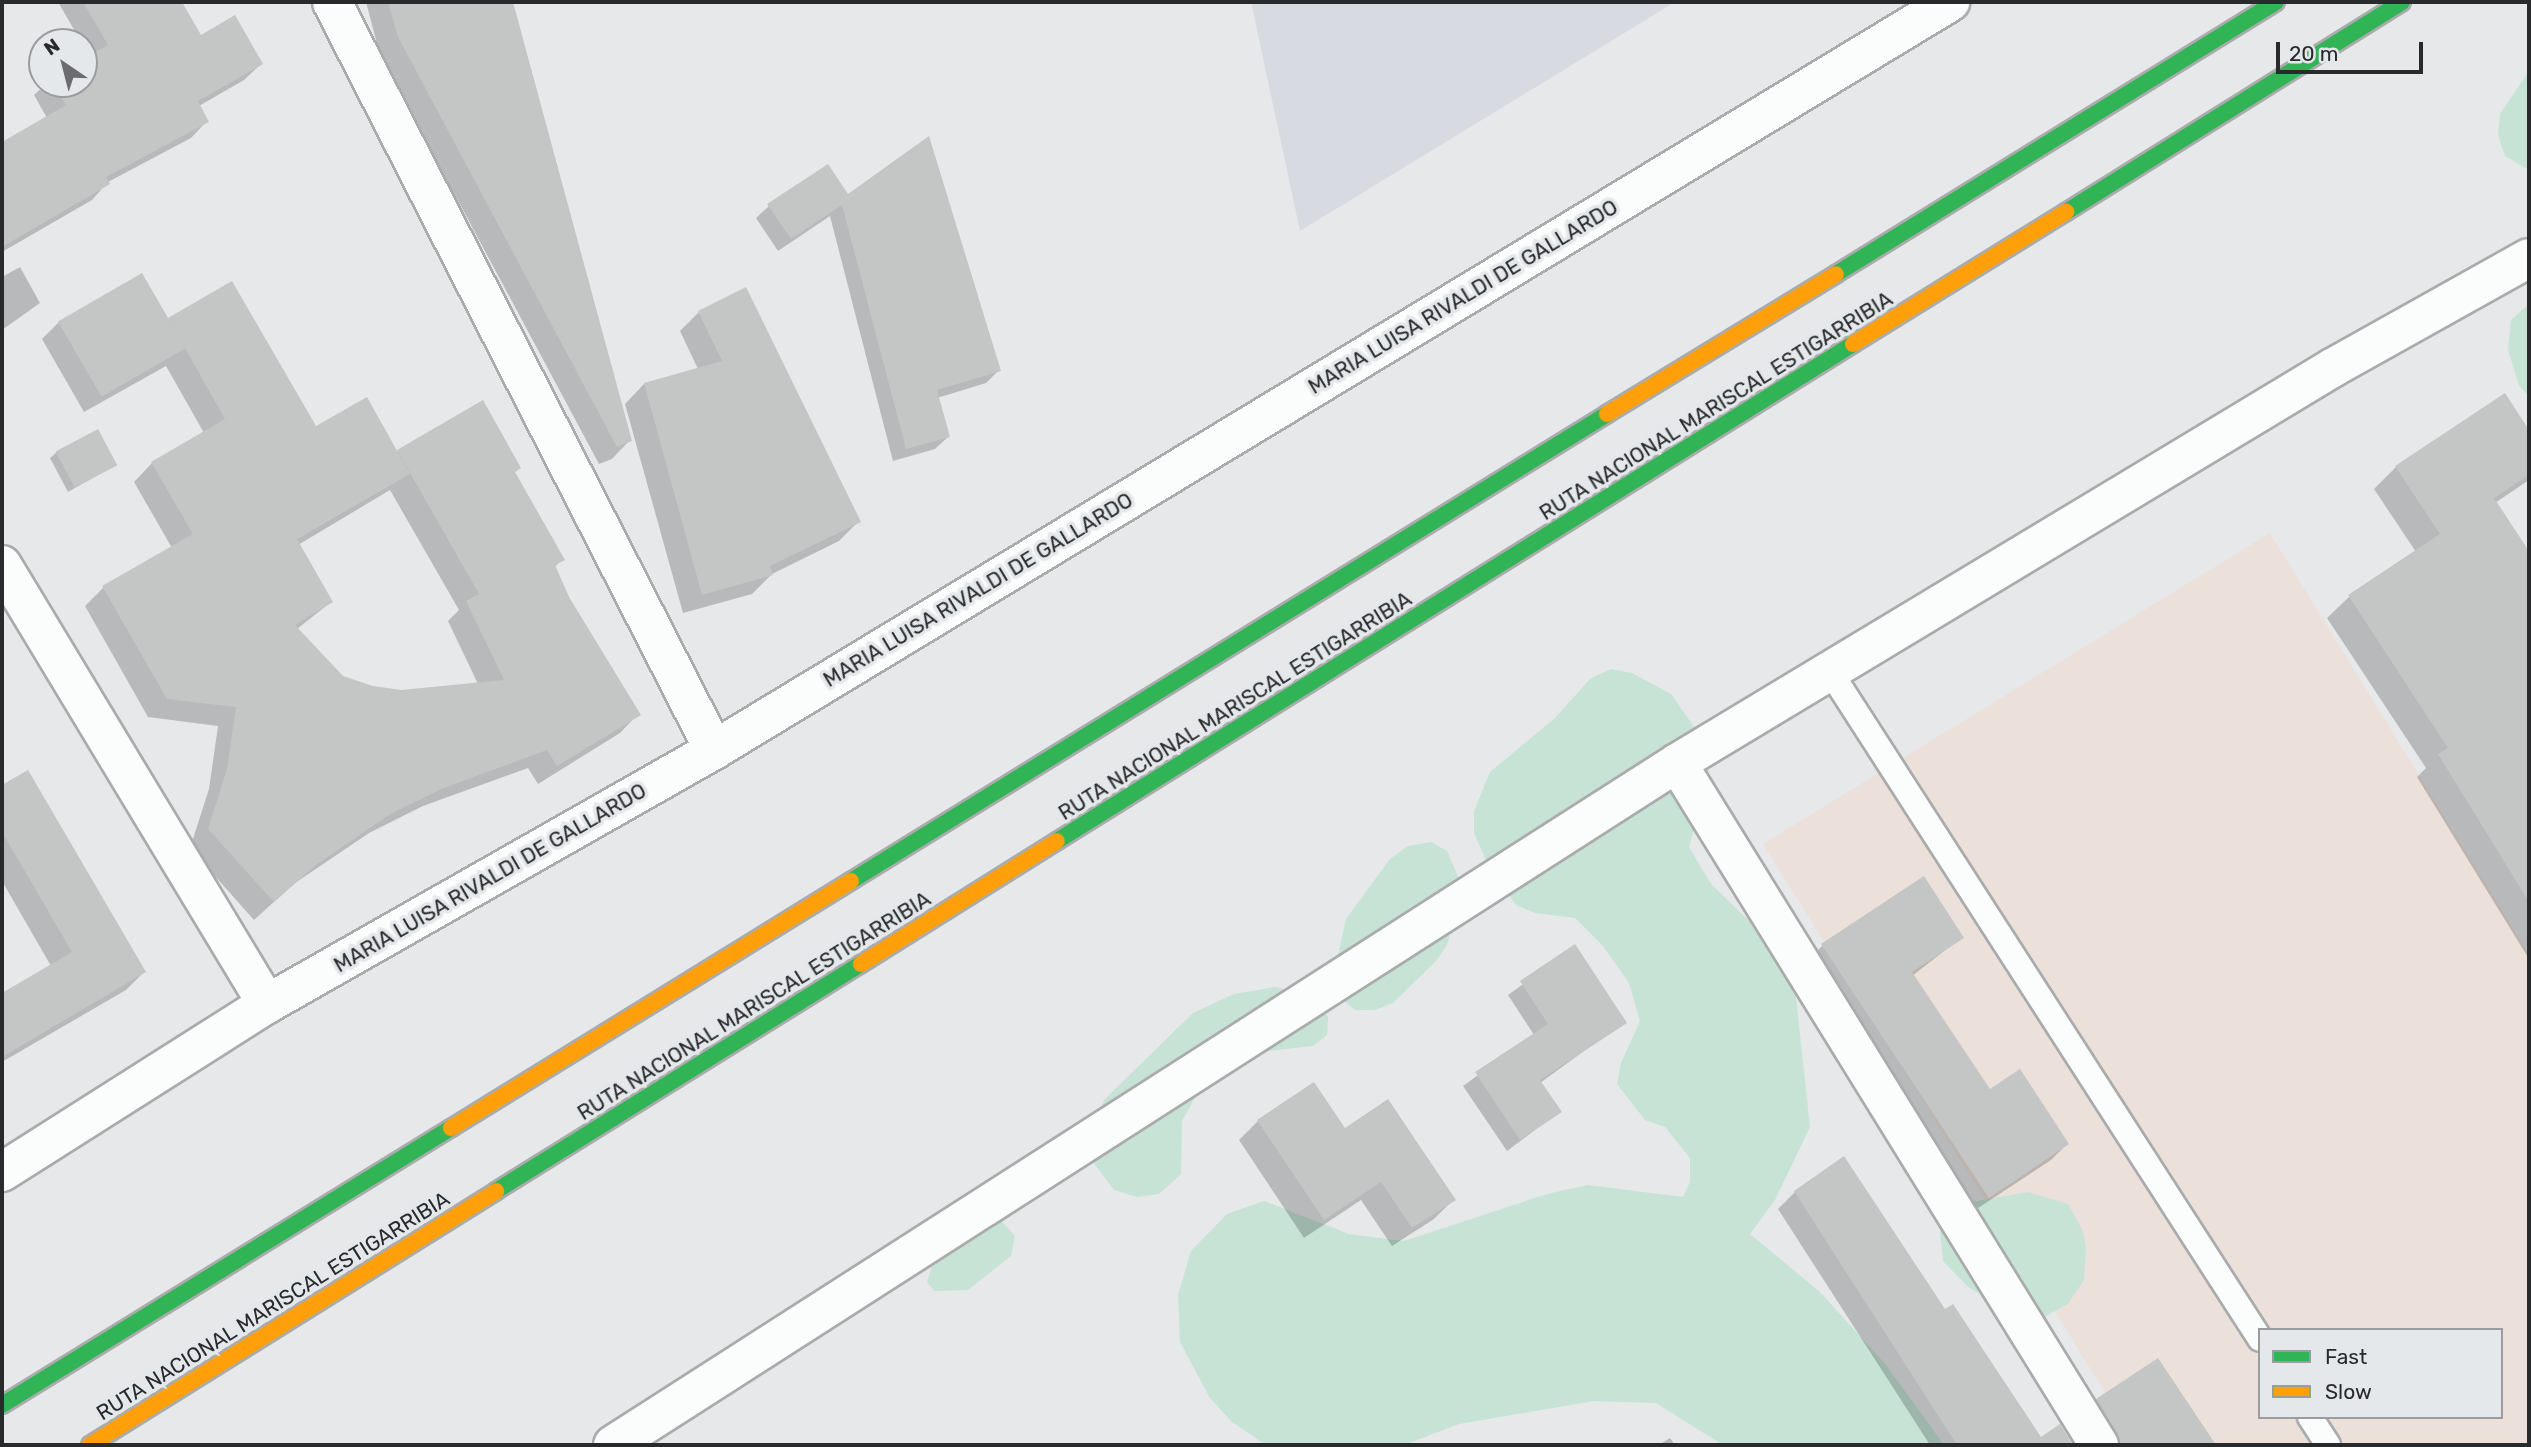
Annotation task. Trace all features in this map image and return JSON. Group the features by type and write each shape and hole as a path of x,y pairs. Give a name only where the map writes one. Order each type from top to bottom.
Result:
{"highway":[{"path":"2,1405 2276,2"},
{"name":"RUTA NACIONAL MARISCAL ESTIGARRIBIA","path":"90,1445 2402,2"}],"street":[{"path":"332,2 714,750"},
{"name":"MARIA LUISA RIVALDI DE GALLARDO","path":"2,1172 267,1004 714,750 1950,2"},
{"path":"613,1445 1677,763 1831,673 2334,367 2529,258"},
{"path":"2,565 267,1004"},
{"path":"1677,763 2099,1445"}],"lane":[{"path":"1831,673 2258,1336"},
{"path":"2311,1419 2328,1445"}],"shaded area":[{"path":"1251,2 1675,2 1300,231"},
{"path":"2270,533 2529,954 2529,1445 2138,1445 1763,844"}],"green space":[{"path":"2529,71 2529,170 2505,156 2498,135 2500,114"},
{"path":"2529,304 2529,397 2519,385 2508,350 2511,320"},
{"path":"1611,669 1632,673 1671,694 1706,744 1709,775 1689,847 1711,884 1773,944 1794,979 1810,1127 1775,1200 1750,1234 1820,1292 1886,1365 1944,1445 1723,1445 1656,1403 1594,1401 1459,1424 1404,1445 1266,1445 1232,1422 1210,1398 1180,1342 1178,1295 1191,1251 1227,1214 1264,1201 1349,1234 1404,1241 1547,1194 1588,1185 1683,1197 1690,1182 1690,1158 1665,1127 1645,1120 1617,1084 1621,1063 1640,1021 1629,983 1603,946 1575,918 1535,913 1516,905 1491,871 1474,833 1474,811 1490,772 1555,718 1591,678"},
{"path":"1431,842 1447,851 1463,888 1447,945 1436,961 1393,1003 1375,1010 1355,1010 1340,998 1333,979 1346,919 1390,859 1408,846"},
{"path":"1275,987 1315,997 1328,1017 1327,1035 1313,1046 1250,1053 1203,1084 1182,1121 1181,1174 1159,1194 1137,1197 1114,1190 1093,1162 1090,1139 1104,1100 1193,1013 1234,994"},
{"path":"2028,1192 2068,1204 2083,1231 2086,1248 2084,1280 2068,1304 2044,1317 2011,1312 1968,1287 1943,1261 1940,1232 1947,1217 1966,1203"},
{"path":"987,1205 1015,1236 1011,1256 968,1290 934,1291 927,1282 937,1251"}],"building":[{"path":"83,2 182,2 201,35 235,15 263,64 198,101 209,122 106,177 110,184 2,247 2,142 66,105 62,98 98,98 98,50 108,45"},
{"path":"388,2 513,2 632,441 617,447 398,37"},
{"path":"929,136 1001,371 937,390 950,437 906,449 842,205 791,239 767,204 828,164 848,194"},
{"path":"142,273 186,348 101,397 58,322"},
{"path":"232,281 316,426 367,397 410,474 297,539 333,602 295,625 343,676 373,686 401,690 504,680 466,601 479,594 397,450 483,400 521,468 515,472 565,560 555,565 569,597 641,715 557,766 547,750 444,788 390,814 316,865 274,902 208,829 227,769 236,707 167,699 102,586 193,534 151,462 225,419 168,318"},
{"path":"746,287 861,522 770,566 773,575 702,595 644,383 722,361 698,311"},
{"path":"2505,393 2529,430 2529,475 2494,498 2529,551 2529,902 2438,754 2448,748 2348,595 2440,534 2395,466"},
{"path":"98,429 117,465 75,488 56,452"},
{"path":"28,770 146,972 2,1057 2,993 72,952 2,832 2,785"},
{"path":"1924,876 1964,938 1912,972 1990,1089 2020,1069 2069,1144 1989,1198 1821,944"},
{"path":"1575,944 1627,1023 1540,1080 1562,1112 1520,1140 1475,1072 1548,1024 1520,981"},
{"path":"1314,1082 1345,1128 1388,1099 1456,1200 1412,1228 1381,1182 1324,1220 1257,1120"},
{"path":"1844,1156 1945,1309 1953,1304 2041,1437 2060,1424 2073,1445 1957,1445 1794,1191"},
{"path":"2158,1358 2216,1445 2121,1445 2096,1399"}],"traffic: fast":[{"path":"1836,274 2276,2"},
{"path":"2066,212 2402,2"},
{"path":"1057,841 1853,344"},
{"path":"851,881 1607,414"},
{"path":"496,1191 861,964"},
{"path":"2,1405 451,1128"}],"traffic: slow":[{"path":"1853,344 2066,212"},
{"path":"1607,414 1836,274"},
{"path":"861,964 1057,841"},
{"path":"451,1128 851,881"},
{"path":"90,1445 496,1191"}]}
